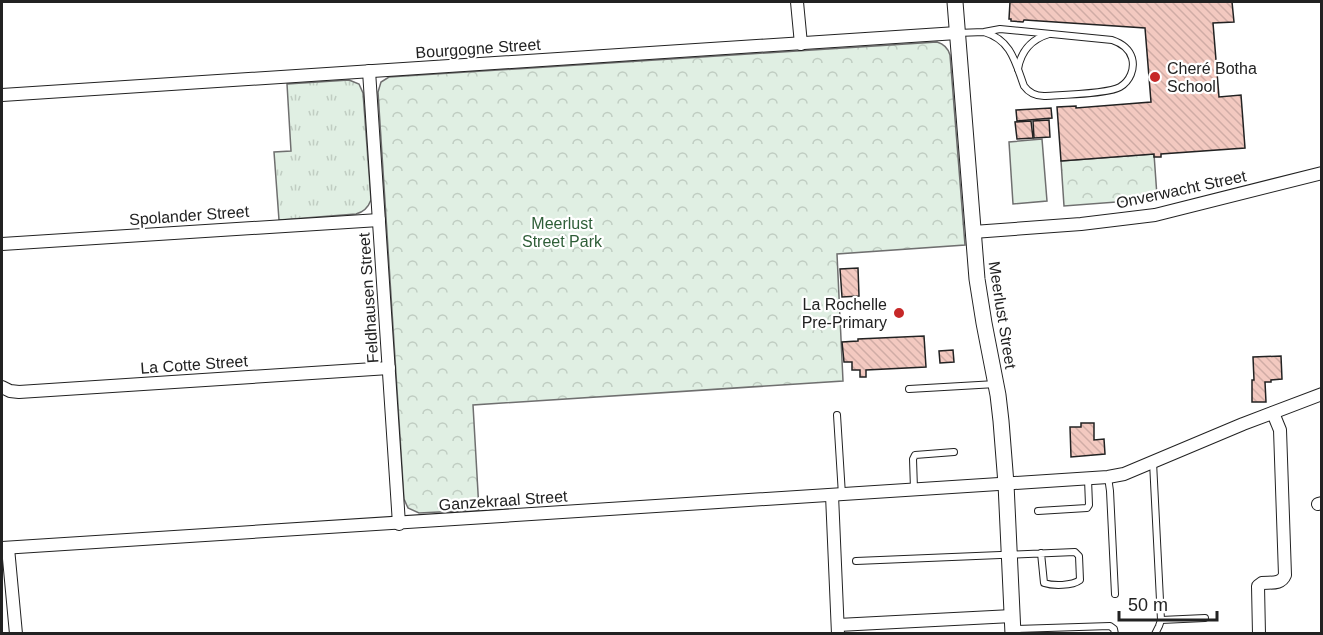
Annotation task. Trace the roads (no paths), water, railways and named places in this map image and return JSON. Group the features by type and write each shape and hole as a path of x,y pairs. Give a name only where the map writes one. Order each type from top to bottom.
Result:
{"street":[{"path":"797,2 801,44"},
{"name":"Meerlust Street","path":"955,2 980,298 1002,421 1013,626"},
{"name":"Bourgogne Street","path":"2,95 957,33"},
{"name":"Feldhausen Street","path":"369,71 399,524"},
{"name":"Onverwacht Street","path":"973,232 1081,224 1147,216 1322,173"},
{"name":"Spolander Street","path":"2,244 379,220"},
{"name":"La Cotte Street","path":"2,387 19,392 389,368"},
{"name":"Ganzekraal Street","path":"4,548 1117,476 1322,394"},
{"path":"1259,633 1257,586 1262,583 1282,581 1285,575 1281,430 1273,413"},
{"path":"837,495 838,629 1013,626"},
{"path":"4,548 16,633"}],"lane":[{"path":"957,33 1000,29 1112,40 1128,50 1133,68 1128,79 1120,87 1114,89 1040,96 1031,93 1024,86 1010,49 992,34 984,32"},
{"path":"1018,69 1021,57 1029,45 1042,37 1057,34"},
{"path":"909,389 996,384"},
{"path":"837,415 837,495"},
{"path":"914,490 913,459 915,455 954,452"},
{"path":"1153,462 1161,620 1155,633"},
{"path":"1108,477 1115,594"},
{"path":"1038,511 1087,508 1089,506 1088,479"},
{"path":"856,561 1009,554 1041,553 1075,552 1079,556 1080,580 1076,583 1050,585 1044,583 1041,553"},
{"path":"1161,620 1205,618"},
{"path":"1013,626 1050,631 1110,626 1115,633"}],"place":[{"name":"Cheré Botha School","path":"1155,77"},
{"name":"La Rochelle Pre-Primary","path":"899,313"}],"park label":[{"name":"Meerlust Street Park","path":"562,232"}]}
